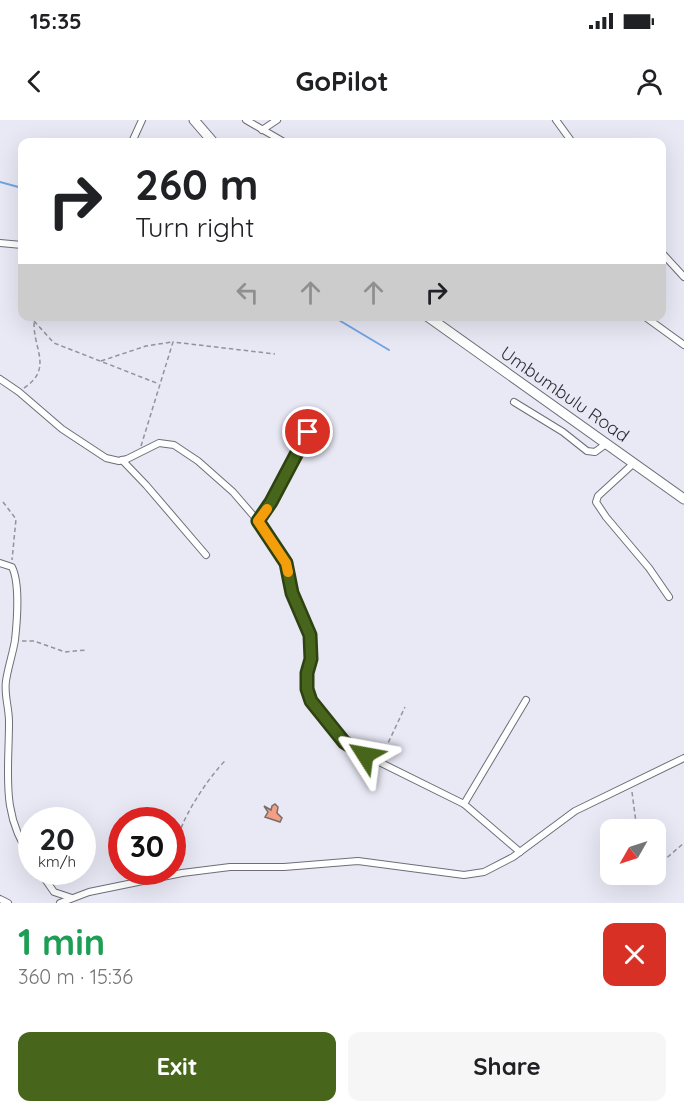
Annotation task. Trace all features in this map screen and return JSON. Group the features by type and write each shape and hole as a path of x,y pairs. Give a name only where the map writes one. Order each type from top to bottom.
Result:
{"main road":[{"path":"194,120 210,138"},
{"name":"Umbumbulu Road","path":"434,321 684,500"}],"street":[{"path":"134,138 142,120"},
{"path":"246,120 277,138"},
{"path":"262,130 277,120"},
{"path":"556,120 569,138"},
{"path":"0,243 18,245"},
{"path":"666,257 684,277"},
{"path":"651,321 684,345"},
{"path":"0,380 19,392 62,429 106,458 114,461 122,460 152,445 165,442 183,450 233,492 258,521 286,563 292,593 310,635 311,659 307,673 307,689 311,701 344,742 464,804 487,821 520,852"},
{"path":"514,402 563,432 587,451 595,452 606,444"},
{"path":"258,521 271,502 308,432"},
{"path":"122,460 206,555"},
{"path":"634,463 598,496 596,502 669,597"},
{"path":"0,563 12,567 16,578 15,641 5,692 9,715 6,773 8,797 13,829 18,837"},
{"path":"464,804 526,700"},
{"path":"60,903 89,892 230,867 284,867 349,861 408,866 470,875 495,868 575,811 684,758"},
{"path":"49,885 54,892 74,899"},
{"path":"0,899 8,903"}],"path":[{"path":"34,321 54,343 160,385"},
{"path":"19,392 35,381 40,372 34,321"},
{"path":"100,361 146,345 173,342 275,354"},
{"path":"139,452 173,342"},
{"path":"3,502 16,519 12,567"},
{"path":"15,641 34,642 65,652 86,650"},
{"path":"379,762 405,707"},
{"path":"187,873 180,865 178,857 179,833 215,771 226,760"},
{"path":"631,784 636,819"},
{"path":"666,858 684,843"}],"building":[{"path":"275,804 278,807 277,813 282,818 280,822 265,817 268,812 264,806 271,810"}],"waterway":[{"path":"0,182 18,187"},
{"path":"340,321 389,350"}],"slow traffic":[{"path":"267,509 258,521 286,563 288,572"}],"route":[{"path":"308,432 267,510 258,521 286,563 292,593 310,635 311,659 307,673 307,689 311,701 344,742 365,755"}]}
